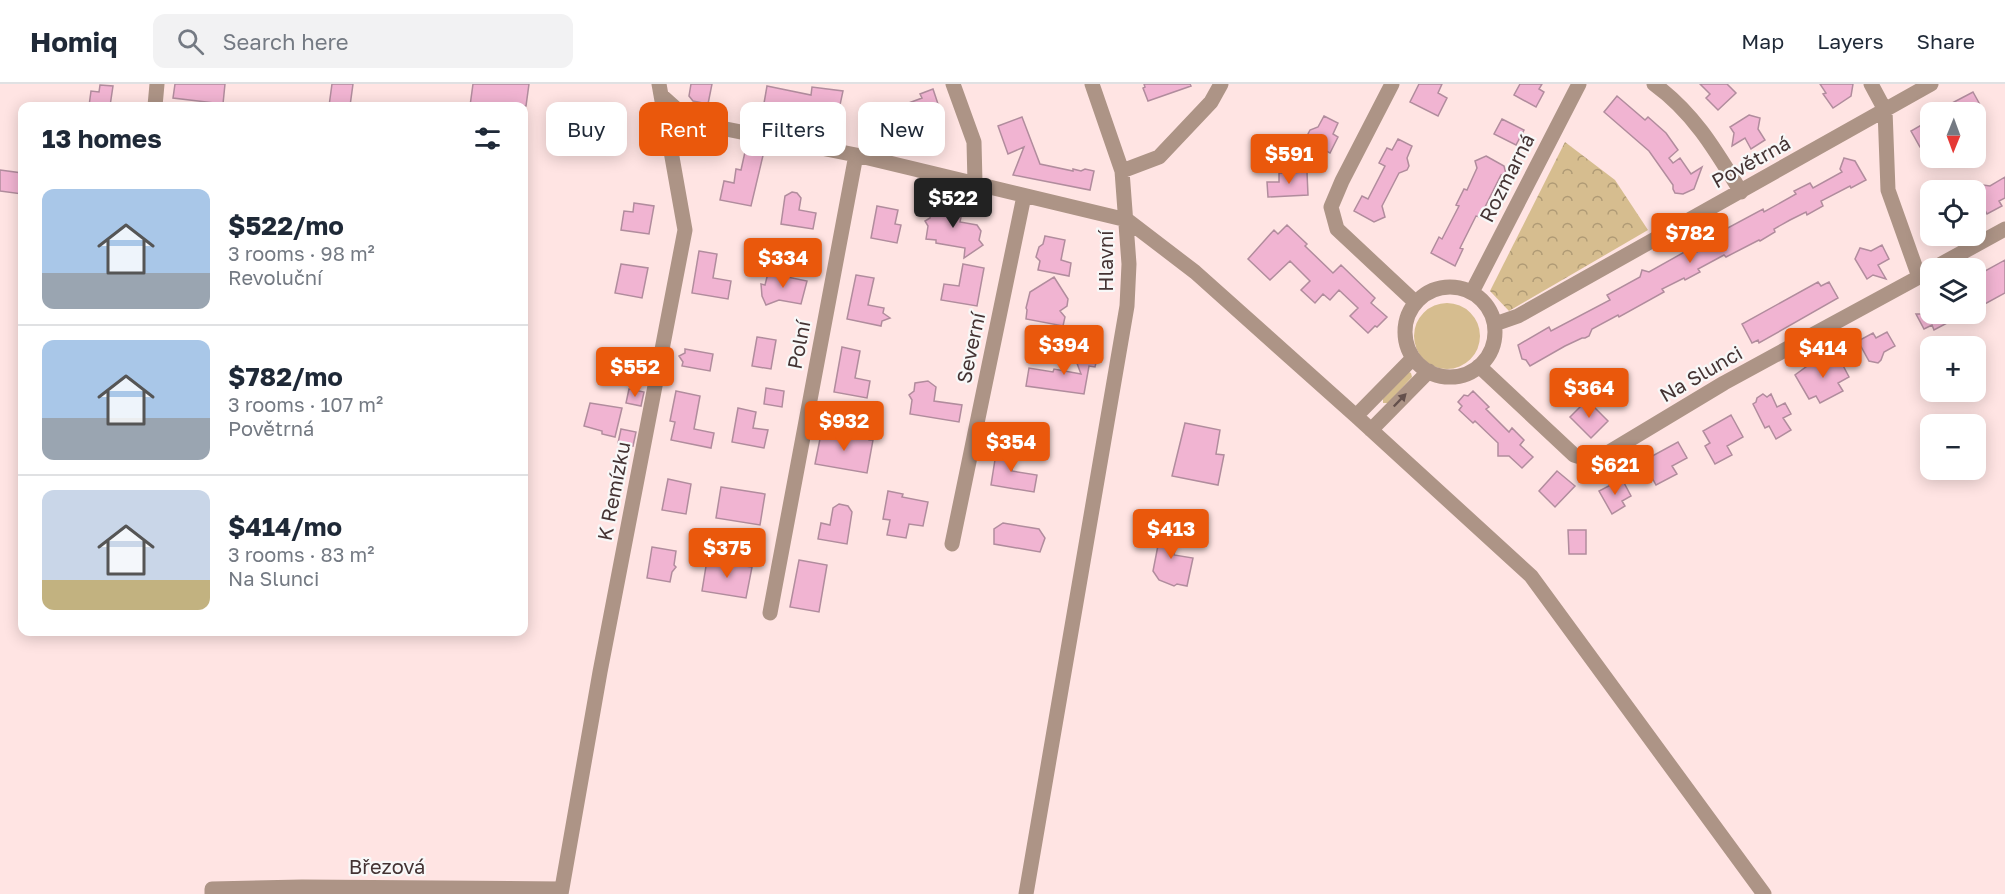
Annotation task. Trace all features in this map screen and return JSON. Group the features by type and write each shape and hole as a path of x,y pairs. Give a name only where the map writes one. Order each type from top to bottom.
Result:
{"street":[{"path":"156,102 158,84"},
{"path":"953,84 974,142 975,183"},
{"name":"Hlavní","path":"1026,894 1127,306 1129,264 1122,171 1092,84"},
{"path":"1122,171 1159,157 1212,102 1221,84"},
{"path":"1392,84 1331,207 1337,229 1415,302"},
{"name":"Rozmarná","path":"1472,292 1579,84"},
{"path":"1654,84 1664,91 1705,134 1741,192"},
{"path":"1871,84 1885,110 1888,190 1921,258"},
{"name":"Povětrná","path":"1495,324 1518,316 1931,84"},
{"path":"661,90 691,122 856,155 1127,220 1195,272 1531,576 1764,894"},
{"name":"K Remízku","path":"561,892 600,672 685,230 661,90"},
{"name":"Polní","path":"770,613 856,155"},
{"name":"Severní","path":"952,544 1023,196"},
{"name":"Na Slunci","path":"1953,258 2005,229"},
{"name":"Na Slunci","path":"1479,366 1574,455 1587,459 1601,457 1724,383 1920,276"},
{"path":"1442,287 1458,287 1472,292 1483,300 1491,311 1495,324 1495,337 1491,350 1479,366 1458,376 1443,376 1429,371 1413,358 1407,344 1405,329 1408,315 1415,302 1428,292 1442,287"},
{"path":"1356,416 1413,358"},
{"path":"1371,430 1429,371"},
{"name":"Březová","path":"212,892 561,892"}],"green space":[{"path":"1565,142 1615,180 1648,230 1509,311 1490,291"},
{"path":"1440,303 1454,303 1466,308 1475,317 1480,336 1478,349 1471,360 1454,369 1440,369 1428,364 1419,355 1414,343 1414,329 1419,317 1428,308"},
{"path":"1409,372 1412,377 1388,403 1383,403 1383,399"}],"building":[{"path":"175,84 225,84 223,102 173,98"},
{"path":"332,84 353,84 351,102 330,102"},
{"path":"473,84 529,84 527,102 471,102"},
{"path":"691,84 712,84 708,102 693,101 689,96"},
{"path":"1144,84 1190,84 1191,86 1148,101 1143,88"},
{"path":"1419,84 1442,84 1438,93 1447,98 1438,116 1410,102"},
{"path":"1520,84 1542,84 1539,89 1544,92 1536,107 1514,95"},
{"path":"1700,84 1727,84 1736,93 1718,110 1706,98 1710,94"},
{"path":"1820,84 1853,84 1851,96 1833,108 1823,94 1826,93"},
{"path":"100,85 113,86 111,102 90,102 91,91 99,92"},
{"path":"767,86 811,95 812,87 843,91 841,102 764,102"},
{"path":"933,89 937,102 911,102 922,98 920,94"},
{"path":"1973,92 1978,102 1954,102"},
{"path":"1617,96 1645,120 1648,117 1666,133 1678,150 1669,158 1673,163 1680,158 1691,174 1702,167 1694,189 1683,194 1675,193 1673,185 1649,151 1604,112"},
{"path":"1749,115 1760,118 1758,129 1765,140 1751,149 1745,138 1732,146 1734,133 1730,127"},
{"path":"1324,116 1338,123 1333,134 1338,137 1330,153 1309,142 1310,130 1318,127"},
{"path":"1022,117 1040,164 1073,171 1073,169 1081,171 1085,169 1094,171 1090,190 1013,175 1024,147 1008,154 998,126"},
{"path":"1502,119 1524,130 1516,145 1494,134"},
{"path":"1920,126 1920,147 1911,131"},
{"path":"1398,139 1412,146 1407,158 1409,166 1407,170 1399,173 1382,206 1385,217 1374,222 1354,211 1362,196 1368,199 1385,166 1379,163 1387,148 1392,150"},
{"path":"744,156 763,156 751,206 720,200 724,181 734,183 736,169 741,170"},
{"path":"1486,156 1504,166 1506,174 1501,175 1480,217 1476,216 1460,248 1463,249 1455,266 1431,253 1439,237 1442,239 1459,206 1456,205 1464,189 1467,190 1477,168 1475,161"},
{"path":"1844,158 1855,161 1866,180 1821,201 1823,206 1807,215 1806,212 1790,220 1774,229 1775,232 1760,241 1726,257 1724,255 1698,269 1700,272 1662,289 1664,292 1592,329 1589,336 1565,346 1530,366 1526,360 1522,359 1518,345 1549,327 1551,331 1610,300 1607,295 1640,277 1642,270 1649,272 1688,250 1691,255 1717,241 1715,238 1719,228 1726,229 1763,209 1764,212 1796,194 1794,191 1810,183 1813,188 1842,172 1840,169"},
{"path":"0,170 18,172 18,193 0,191"},
{"path":"1307,172 1308,195 1268,197 1267,182 1279,182 1279,173"},
{"path":"2005,177 2005,198 1999,201 2002,206 1987,214 1986,185 1990,186"},
{"path":"792,192 797,193 801,198 799,210 816,213 813,229 781,224 785,196"},
{"path":"634,203 654,206 649,234 621,230 624,211 633,212"},
{"path":"932,204 963,207 960,222 977,225 981,231 979,240 983,245 964,258 965,248 926,239 928,226 925,221 930,218"},
{"path":"877,206 898,210 895,224 901,225 897,243 871,238"},
{"path":"1287,225 1333,273 1341,265 1375,298 1371,303 1387,317 1377,327 1375,326 1368,333 1350,316 1358,308 1339,290 1330,300 1323,294 1315,303 1301,290 1310,281 1290,261 1270,280 1248,259 1274,230 1278,234"},
{"path":"1045,236 1065,240 1061,260 1071,263 1069,276 1038,270 1040,261 1036,257"},
{"path":"1882,245 1889,259 1878,265 1886,279 1873,275 1867,279 1855,259 1860,248 1871,251"},
{"path":"699,251 717,254 713,278 731,281 728,299 692,293"},
{"path":"2005,260 2005,293 1986,303 1986,270"},
{"path":"621,264 648,268 642,298 615,293"},
{"path":"963,264 984,268 977,306 941,300 944,284 959,286"},
{"path":"768,273 807,281 801,304 779,300 766,305 762,296 761,284 765,285"},
{"path":"856,275 874,278 868,305 884,308 883,313 890,318 882,321 881,326 847,319"},
{"path":"1054,277 1068,299 1067,306 1060,311 1065,317 1063,326 1026,319 1030,292"},
{"path":"1818,282 1821,286 1829,282 1838,298 1759,343 1758,340 1752,343 1742,324"},
{"path":"1921,324 1945,324 1934,330 1932,325 1924,329"},
{"path":"1887,332 1895,346 1884,352 1878,363 1869,361 1858,341 1873,333 1876,338"},
{"path":"757,337 776,340 771,369 752,366"},
{"path":"842,347 860,351 855,378 870,381 867,398 834,392"},
{"path":"685,349 713,354 710,371 682,366 683,362 679,356 685,353"},
{"path":"1072,350 1098,355 1095,367 1089,366 1084,394 1026,386 1029,368 1053,372 1054,369 1081,374"},
{"path":"1837,354 1849,377 1838,383 1843,391 1820,403 1816,396 1809,399 1795,375 1810,364 1817,362 1819,364"},
{"path":"928,381 936,387 934,401 962,405 959,422 910,414 912,400 909,395 914,391 915,383"},
{"path":"766,388 784,391 782,407 764,404"},
{"path":"629,389 644,392 641,406 626,403"},
{"path":"676,391 700,396 694,429 714,433 711,448 671,440 675,422 670,421"},
{"path":"1473,391 1489,407 1486,409 1509,432 1512,428 1524,440 1520,445 1533,457 1522,468 1509,456 1498,456 1498,443 1475,421 1473,423 1459,410 1462,406 1458,402 1464,395 1468,396"},
{"path":"1763,394 1767,397 1771,394 1777,407 1785,403 1791,414 1783,418 1791,430 1776,439 1769,426 1765,428 1753,404"},
{"path":"1587,400 1608,421 1591,438 1570,417"},
{"path":"590,403 622,408 615,437 584,426"},
{"path":"738,408 756,412 753,428 768,430 764,448 732,442"},
{"path":"1731,415 1743,437 1727,446 1732,455 1715,464 1705,446 1710,443 1703,431"},
{"path":"1185,423 1220,430 1216,454 1224,455 1218,485 1172,476"},
{"path":"621,429 636,432 633,446 618,443"},
{"path":"828,429 831,433 848,436 861,437 866,434 869,440 873,440 867,473 815,464 821,434"},
{"path":"1678,442 1687,458 1672,466 1677,474 1656,485 1643,461"},
{"path":"997,447 1015,450 1012,471 1037,475 1034,492 991,485"},
{"path":"1557,471 1575,486 1555,507 1539,491"},
{"path":"668,479 691,484 686,514 662,510"},
{"path":"1622,479 1631,496 1622,501 1625,506 1612,514 1599,491"},
{"path":"721,487 765,494 760,525 716,518"},
{"path":"888,491 903,494 902,497 928,502 923,526 909,524 906,538 887,535 890,520 883,519"},
{"path":"839,504 848,506 852,512 847,544 818,539 821,523 830,525 833,508"},
{"path":"1003,523 1039,529 1045,538 1040,552 994,544 994,529"},
{"path":"1162,525 1179,529 1174,555 1193,558 1187,586 1177,584 1174,586 1159,580 1153,571"},
{"path":"1568,530 1586,530 1586,554 1569,554"},
{"path":"652,547 676,551 674,565 676,567 672,572 670,582 647,578"},
{"path":"707,560 752,567 746,598 702,591"},
{"path":"799,560 827,565 819,612 790,607"}]}
